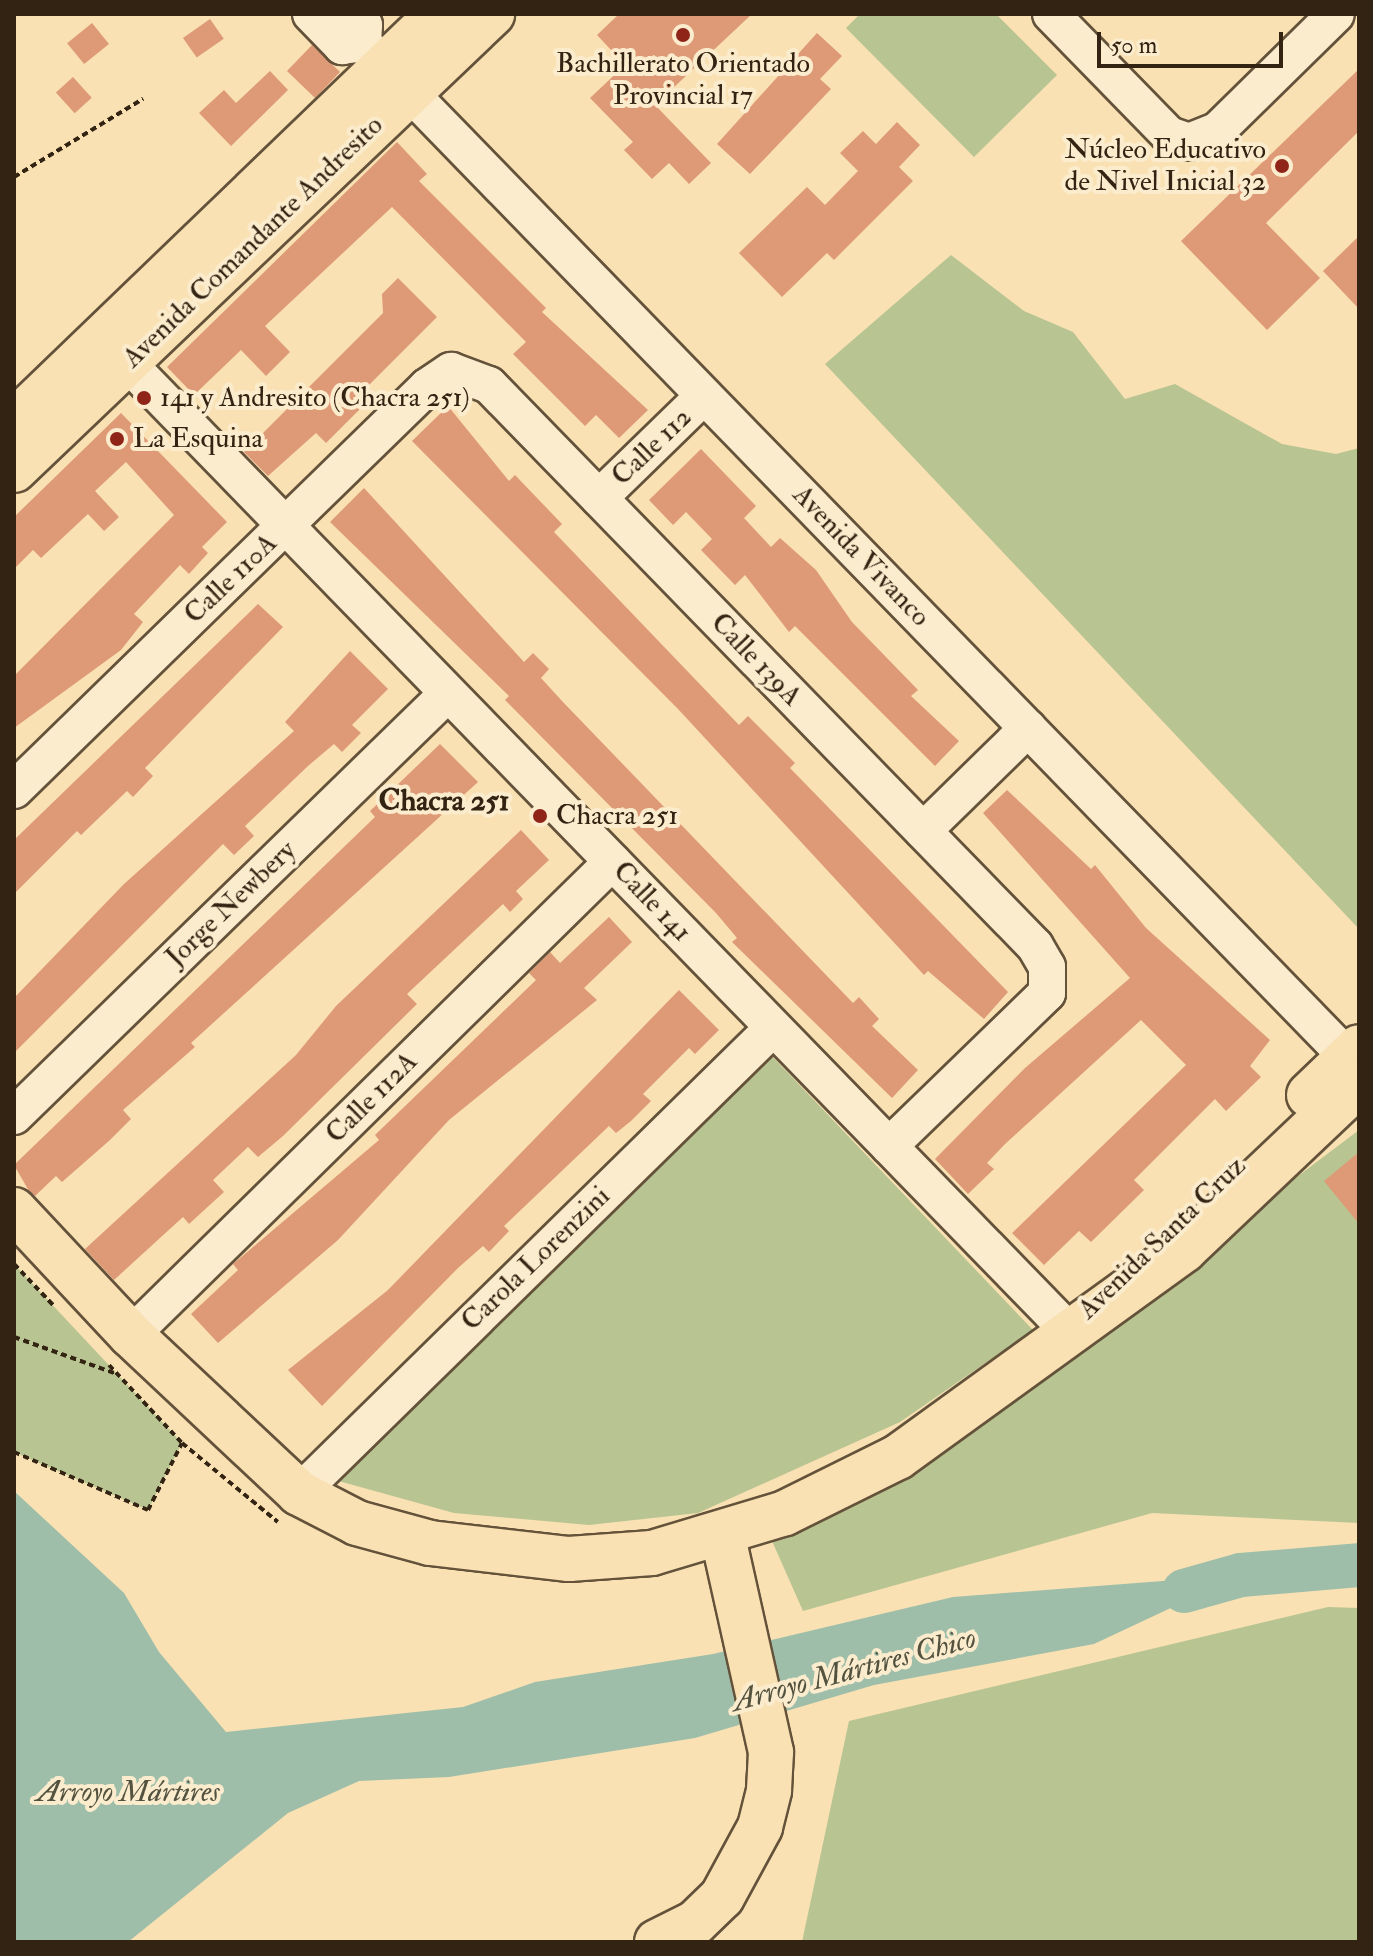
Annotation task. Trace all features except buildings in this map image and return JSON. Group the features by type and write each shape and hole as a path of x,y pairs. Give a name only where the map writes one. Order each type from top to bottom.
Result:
{"main road":[{"name":"Avenida Comandante Andresito","path":"14,470 115,350 378,54 438,14"},
{"name":"Avenida Comandante Andresito","path":"378,54 492,14"},
{"name":"Avenida Comandante Andresito","path":"14,422 115,350"},
{"name":"Avenida Santa Cruz","path":"14,1210 125,1355 299,1493 357,1523 496,1554 569,1559 652,1553 785,1513 898,1457 1067,1329 1356,1064"},
{"path":"657,1942 695,1923 744,1863 760,1827 771,1752 722,1533"}],"street":[{"name":"Avenida Vivanco","path":"311,14 342,46 378,54 704,396 1356,1064"},
{"path":"1051,14 1169,135 1189,142 1218,130 1336,14"},
{"name":"Calle 141","path":"115,350 1067,1329"},
{"name":"Calle 110A","path":"14,790 285,525 451,371"},
{"name":"Calle 139A","path":"451,371 489,385 923,831 1047,967 1047,993 889,1146"},
{"name":"Calle 112","path":"599,498 704,396"},
{"name":"Jorge Newbery","path":"14,1116 448,693"},
{"path":"923,831 1028,728"},
{"name":"Calle 112A","path":"125,1355 612,862"},
{"name":"Carola Lorenzini","path":"299,1493 773,1028"}],"path":[{"path":"14,176 143,99"},
{"path":"14,1337 125,1355"},
{"path":"14,1452 148,1510 182,1443"}],"shaded area":[{"path":"860,14 996,14 1057,75 974,157 846,28"},
{"path":"951,255 1024,311 1073,332 1125,399 1175,384 1282,444 1336,454 1359,448 1359,929 825,364"},
{"path":"770,1054 1033,1330 900,1422 698,1513 589,1525 454,1513 335,1480"},
{"path":"1359,1130 1359,1523 1152,1513 803,1611 772,1541 920,1462"},
{"path":"14,1264 182,1443 148,1510 14,1452"},
{"path":"1328,1607 1359,1608 1359,1940 802,1942 849,1721"}],"water":[{"name":"Arroyo Mártires","path":"14,1491 124,1593 159,1652 226,1732 463,1707 535,1682 713,1654 953,1597 1241,1575 1094,1644 874,1685 695,1738 449,1777 359,1781 288,1813 128,1942 14,1942"}],"waterway":[{"name":"Arroyo Mártires Chico","path":"1184,1591 1241,1575 1359,1565"}],"place":[{"name":"Bachillerato Orientado Provincial 17","path":"683,35"},
{"name":"Núcleo Educativo de Nivel Inicial 32","path":"1282,166"},
{"name":"141 y Andresito (Chacra 251)","path":"144,398"},
{"name":"La Esquina","path":"117,439"},
{"name":"Chacra 251","path":"540,816"}],"district":[{"name":"Chacra 251","path":"444,801"}]}
